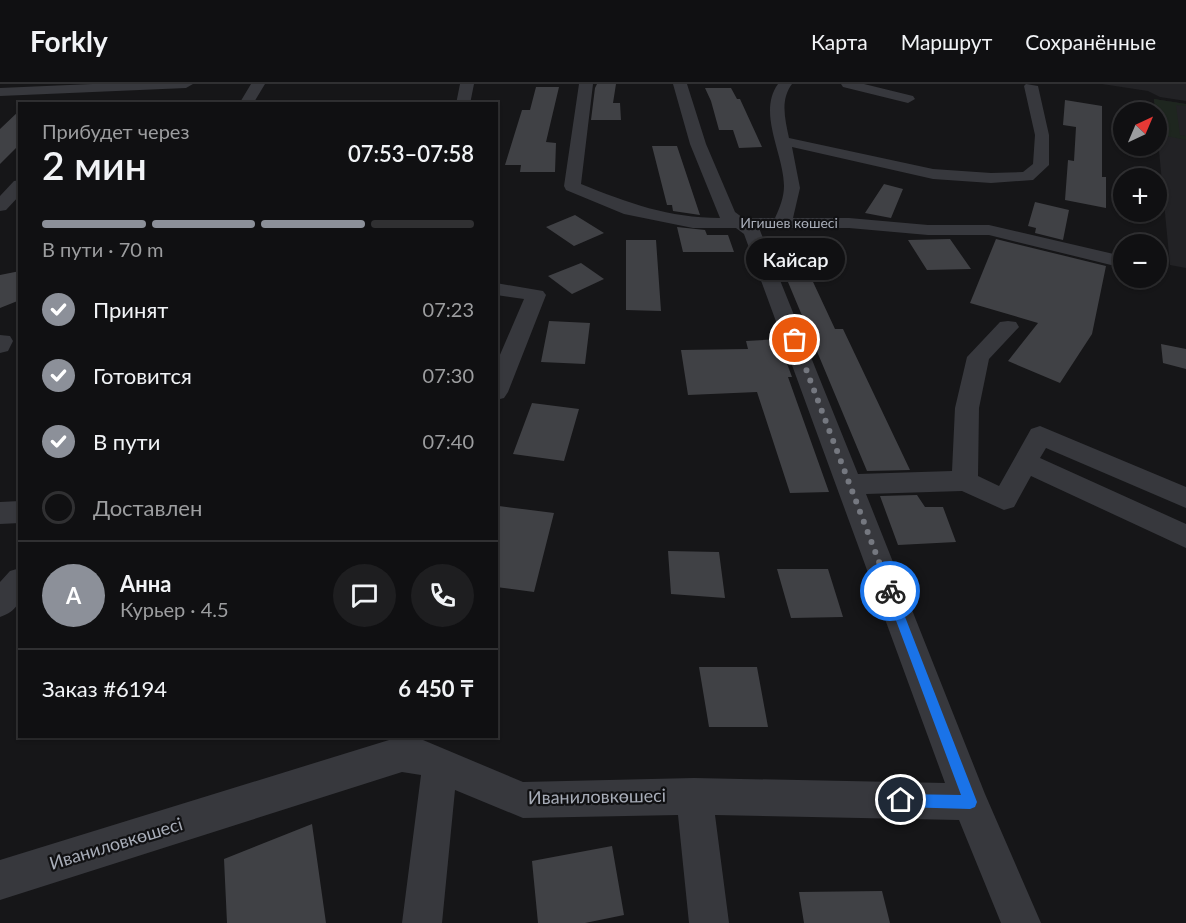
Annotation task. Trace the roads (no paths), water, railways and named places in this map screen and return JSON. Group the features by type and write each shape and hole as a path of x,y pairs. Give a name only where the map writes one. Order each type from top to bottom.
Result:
{"street":[{"path":"0,92 186,84"},
{"path":"247,102 258,84"},
{"path":"463,102 467,84"},
{"name":"Игишев көшесі","path":"586,84 572,186 630,210 693,223 782,223 853,231 989,230 1111,259"},
{"path":"680,84 698,144 727,215 752,231 970,802 1021,923"},
{"path":"782,223 790,204 792,185 779,125 778,92 785,84"},
{"path":"848,84 908,99"},
{"path":"96,102 110,86"},
{"path":"784,141 933,174 991,178 1027,177 1041,165 1042,145 1042,135 1031,86"},
{"path":"764,104 768,121 779,125"},
{"path":"0,206 18,187"},
{"path":"498,289 536,295 499,379"},
{"path":"965,481 967,408 978,357 1008,327"},
{"path":"850,484 965,481 1004,500 1040,435 1186,498"},
{"path":"1025,462 1186,537"},
{"path":"0,513 18,512"},
{"path":"0,604 18,582"},
{"name":"Иваниловкөшесі","path":"0,880 402,754 423,758 523,800 694,796 970,802"},
{"path":"422,923 440,766"},
{"path":"694,796 709,923"}],"place":[{"name":"Кайсар","path":"795,340"}]}
